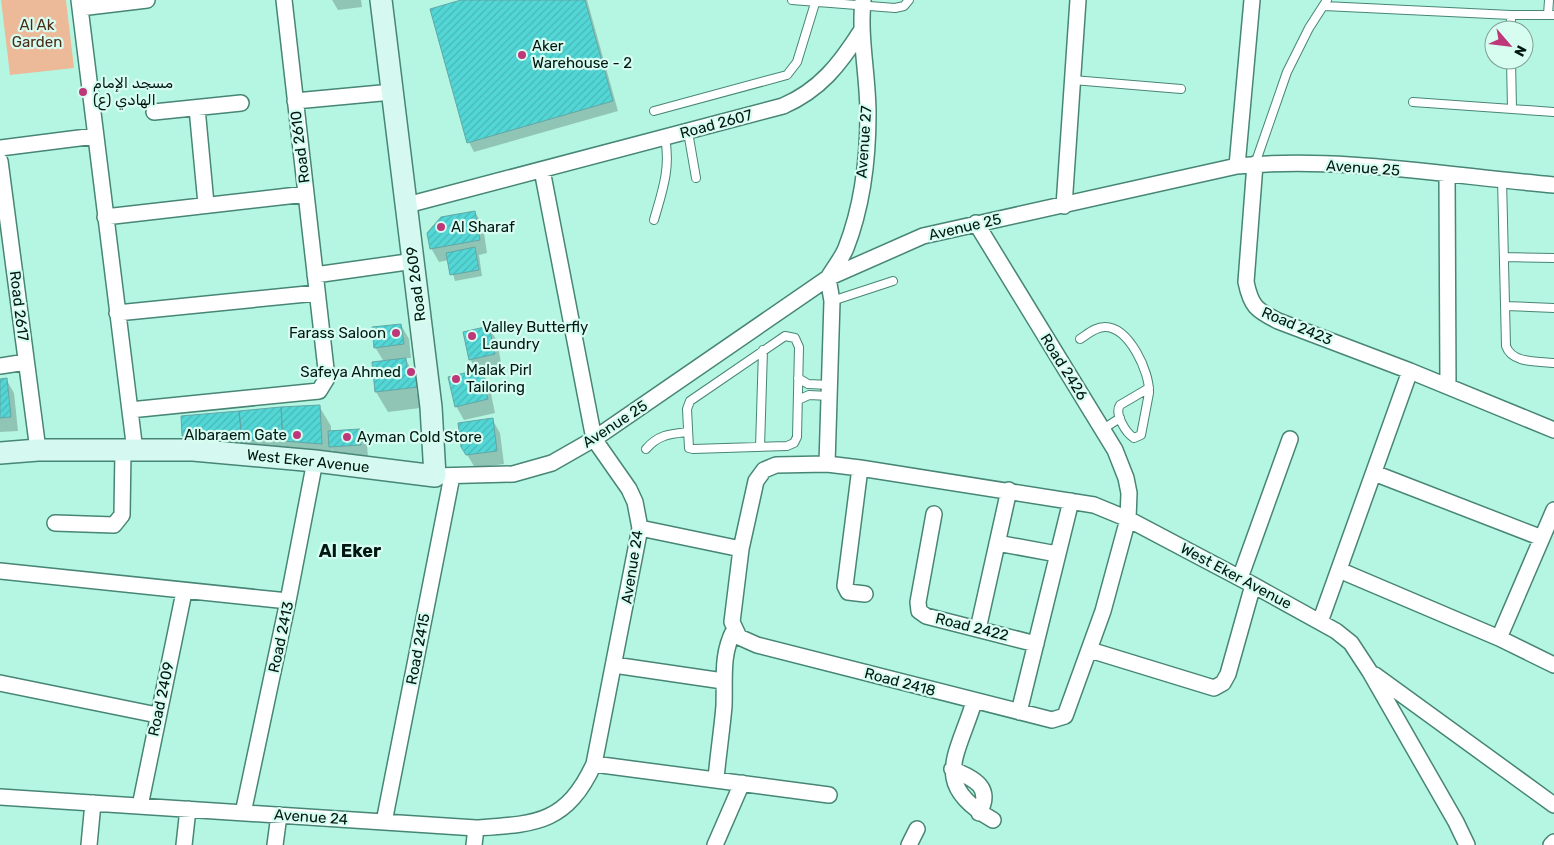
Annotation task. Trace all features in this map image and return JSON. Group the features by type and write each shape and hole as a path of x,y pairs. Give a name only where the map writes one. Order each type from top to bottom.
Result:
{"street":[{"path":"55,523 114,525 118,522 122,515 129,451 130,410 80,4 147,0"},
{"name":"Road 2610","path":"130,410 319,391 325,383 328,372 317,293 284,0"},
{"name":"Road 2609","path":"381,0 432,407 444,476"},
{"path":"1064,206 1078,0"},
{"path":"1236,166 1252,0"},
{"name":"Avenue 27","path":"828,278 845,250 855,216 866,165 868,114 861,31 862,3"},
{"name":"Road 2607","path":"406,205 770,110 796,100 829,76 861,31"},
{"path":"295,102 392,92"},
{"path":"154,112 241,103"},
{"path":"197,108 206,204"},
{"path":"0,148 95,136"},
{"name":"Road 2617","path":"0,161 38,450"},
{"name":"Avenue 25","path":"444,476 513,474 552,463 594,439 828,278 924,236 1236,166 1256,164 1348,166 1554,185"},
{"name":"Road 2423","path":"1256,164 1246,282 1249,298 1258,311 1278,321 1448,386 1554,430"},
{"path":"542,170 594,439"},
{"path":"1447,174 1448,386"},
{"path":"105,217 306,194"},
{"name":"Road 2426","path":"976,224 1115,450 1126,478 1129,493 1128,518 1117,564 1090,650 1067,711"},
{"path":"315,275 414,261"},
{"path":"716,779 723,713 725,651 734,630 732,613 741,550 756,481 764,470 776,464 827,464 832,300 828,278"},
{"path":"117,313 317,293"},
{"path":"0,366 26,362"},
{"path":"1320,622 1410,371"},
{"name":"Avenue 24","path":"0,797 476,828 537,822 555,814 570,802 583,787 594,764 640,528 635,502 594,439"},
{"path":"1090,650 1214,688 1223,683 1228,674 1247,581 1290,439"},
{"name":"West Eker Avenue","path":"0,453 38,450 193,450 315,461 444,476"},
{"name":"Road 2413","path":"243,812 288,602 315,461"},
{"name":"West Eker Avenue","path":"827,464 1071,500 1094,505 1128,518 1320,622 1351,643 1370,672 1554,805"},
{"path":"860,468 845,586 848,592 865,594"},
{"path":"1374,473 1542,538"},
{"name":"Road 2415","path":"384,822 444,476"},
{"path":"978,629 1009,490"},
{"path":"1019,712 1071,500"},
{"path":"1499,638 1554,510"},
{"name":"Road 2422","path":"934,514 918,602 919,611 926,616 1036,644"},
{"path":"640,528 741,550"},
{"path":"997,542 1058,554"},
{"path":"1339,570 1499,638 1554,665"},
{"path":"0,571 288,602"},
{"name":"Road 2409","path":"140,806 157,714 184,592"},
{"name":"Road 2418","path":"734,630 746,641 757,645 974,702 1052,720 1061,718 1067,711"},
{"path":"614,665 723,681"},
{"path":"1370,672 1456,822 1467,845"},
{"path":"0,683 157,714"},
{"path":"952,768 974,779 982,789 986,816 957,790 953,781 952,768 974,702"},
{"path":"594,764 829,795"},
{"path":"714,845 742,783"},
{"path":"88,845 93,803"},
{"path":"184,845 188,809"},
{"path":"276,845 278,815"},
{"path":"474,845 476,828"},
{"path":"909,845 917,829"},
{"path":"1551,845 1554,842"}],"lane":[{"path":"792,0 862,3 900,8 909,0"},
{"path":"1256,164 1287,72 1309,28 1325,3 1511,15 1551,15 1549,0"},
{"path":"654,111 787,75 797,62 815,1"},
{"path":"1511,15 1511,20"},
{"path":"1511,70 1512,108"},
{"path":"1073,80 1181,89"},
{"path":"1413,102 1554,112"},
{"path":"688,132 696,178"},
{"path":"654,220 667,170 668,154 665,138"},
{"path":"1502,179 1506,346 1510,354 1520,359 1554,363"},
{"path":"1505,257 1554,258"},
{"path":"832,300 893,281"},
{"path":"1506,306 1554,308"},
{"path":"1080,339 1101,327 1118,332 1142,359 1149,388 1140,437 1134,438 1130,435 1117,411 1120,405 1149,388"},
{"path":"785,336 795,338 799,347 798,378 797,437 794,443 787,446 691,449 687,443 687,406 690,401 785,336"},
{"path":"760,447 763,350"},
{"path":"798,378 808,384 829,390"},
{"path":"798,400 829,390"},
{"path":"1102,429 1120,418"},
{"path":"646,449 653,441 664,435 687,432"}],"green space":[{"name":"Al Ak Garden","path":"1,0 66,0 74,68 10,75"}],"building":[{"name":"Aker Warehouse - 2","path":"461,0 585,0 613,101 467,143 430,9"},
{"path":"475,211 480,240 430,249 427,233 441,217"},
{"path":"475,247 479,270 450,275 446,253"},
{"path":"401,324 404,344 374,348 372,327"},
{"path":"489,326 495,354 469,360 463,332"},
{"path":"406,358 407,368 416,368 418,387 375,392 372,362"},
{"path":"481,369 488,399 455,407 448,377"},
{"path":"7,378 11,417 0,418 0,379"},
{"path":"320,405 322,444 283,441 281,407"},
{"path":"281,407 283,441 242,440 239,411"},
{"path":"239,411 242,440 182,436 181,416"},
{"path":"493,418 497,451 466,455 461,447 458,423"},
{"path":"360,429 361,445 329,447 328,431"}],"place":[{"name":"Aker Warehouse - 2","path":"522,55"},
{"name":"مسجد الإمام الهادي (ع)","path":"83,92"},
{"name":"Al Sharaf","path":"441,227"},
{"name":"Farass Saloon","path":"396,333"},
{"name":"Valley Butterfly Laundry","path":"472,336"},
{"name":"Safeya Ahmed","path":"411,372"},
{"name":"Malak Pirl Tailoring","path":"456,379"},
{"name":"Albaraem Gate","path":"297,435"},
{"name":"Ayman Cold Store","path":"347,437"}],"district":[{"name":"Al Eker","path":"350,551"}]}
